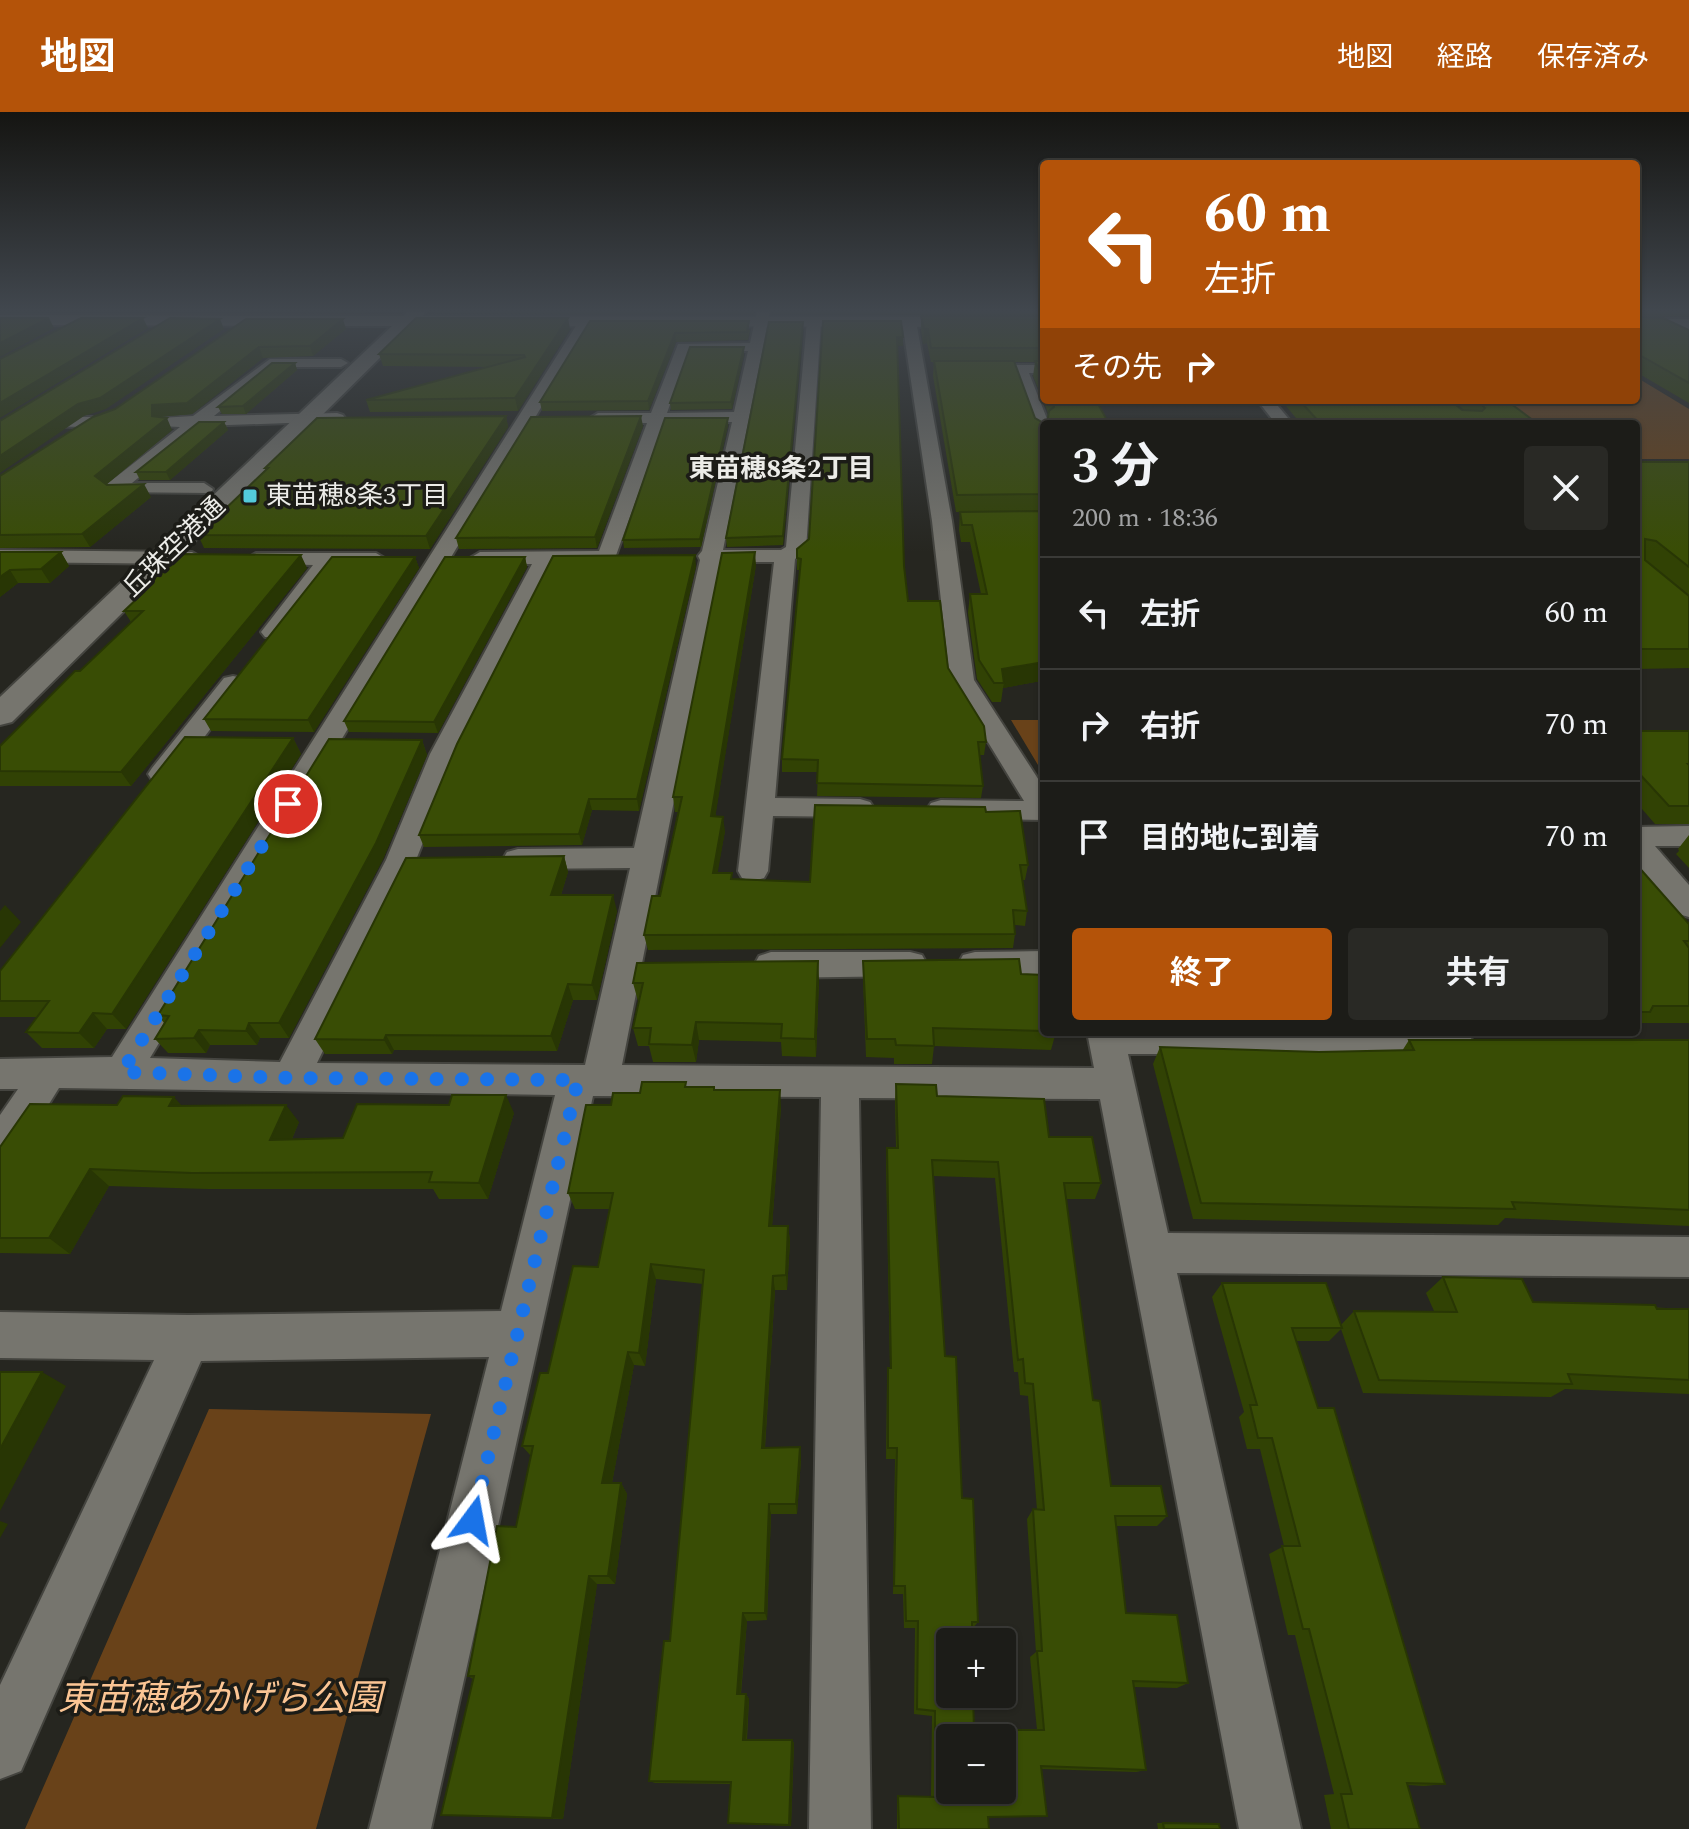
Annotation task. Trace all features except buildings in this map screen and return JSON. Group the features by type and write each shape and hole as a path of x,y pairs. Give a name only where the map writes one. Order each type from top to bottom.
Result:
{"main road":[{"name":"丘珠空港通","path":"100,584 310,391"},
{"name":"丘珠空港通","path":"0,715 331,391"}],"street":[{"path":"204,489 114,488 235,391"},
{"path":"122,1072 439,558 536,418 550,391"},
{"path":"607,557 667,391"},
{"path":"400,1829 517,1334 589,1080 626,966 649,858 702,556 747,391"},
{"path":"702,556 785,556 796,550 808,391"},
{"path":"937,391 942,521 962,680 1040,806"},
{"path":"1028,391 1040,422"},
{"path":"1268,404 1282,420"},
{"path":"38,406 12,422 92,422"},
{"path":"66,440 92,422 113,415"},
{"path":"576,418 741,417"},
{"path":"166,422 357,418"},
{"path":"499,418 536,418"},
{"path":"942,521 967,521"},
{"path":"0,556 129,559 635,557"},
{"path":"753,871 785,556"},
{"path":"291,1078 401,860 444,754 438,744 546,558"},
{"path":"148,792 329,559"},
{"path":"188,742 221,742"},
{"path":"293,743 354,744"},
{"path":"759,807 881,808"},
{"path":"911,809 1040,812"},
{"path":"1640,837 1689,836"},
{"path":"1640,848 1689,906"},
{"path":"494,859 649,858"},
{"path":"401,860 432,860"},
{"path":"743,965 1040,963"},
{"path":"626,966 664,966"},
{"path":"0,1074 122,1072 291,1078 840,1082 1109,1052 1483,1040"},
{"path":"1109,1052 1270,1829"},
{"path":"0,1148 49,1073"},
{"path":"840,1082 840,1829"},
{"path":"1153,1253 1689,1257"},
{"path":"0,1335 188,1338 517,1334"},
{"path":"0,1750 188,1338"}],"green space":[{"path":"1640,391 1659,391 1689,409 1689,459 1640,459 1640,420 1526,420 1504,404 1640,404"},
{"path":"1011,720 1040,720 1040,768"},
{"name":"東苗穂あかげら公園","path":"209,1409 431,1414 316,1829 25,1829"}],"place":[{"name":"東苗穂8条3丁目","path":"250,496"}],"district":[{"name":"東苗穂8条2丁目","path":"781,469"}],"route":[{"path":"288,804 122,1072 291,1078 578,1080 473,1520"}]}
